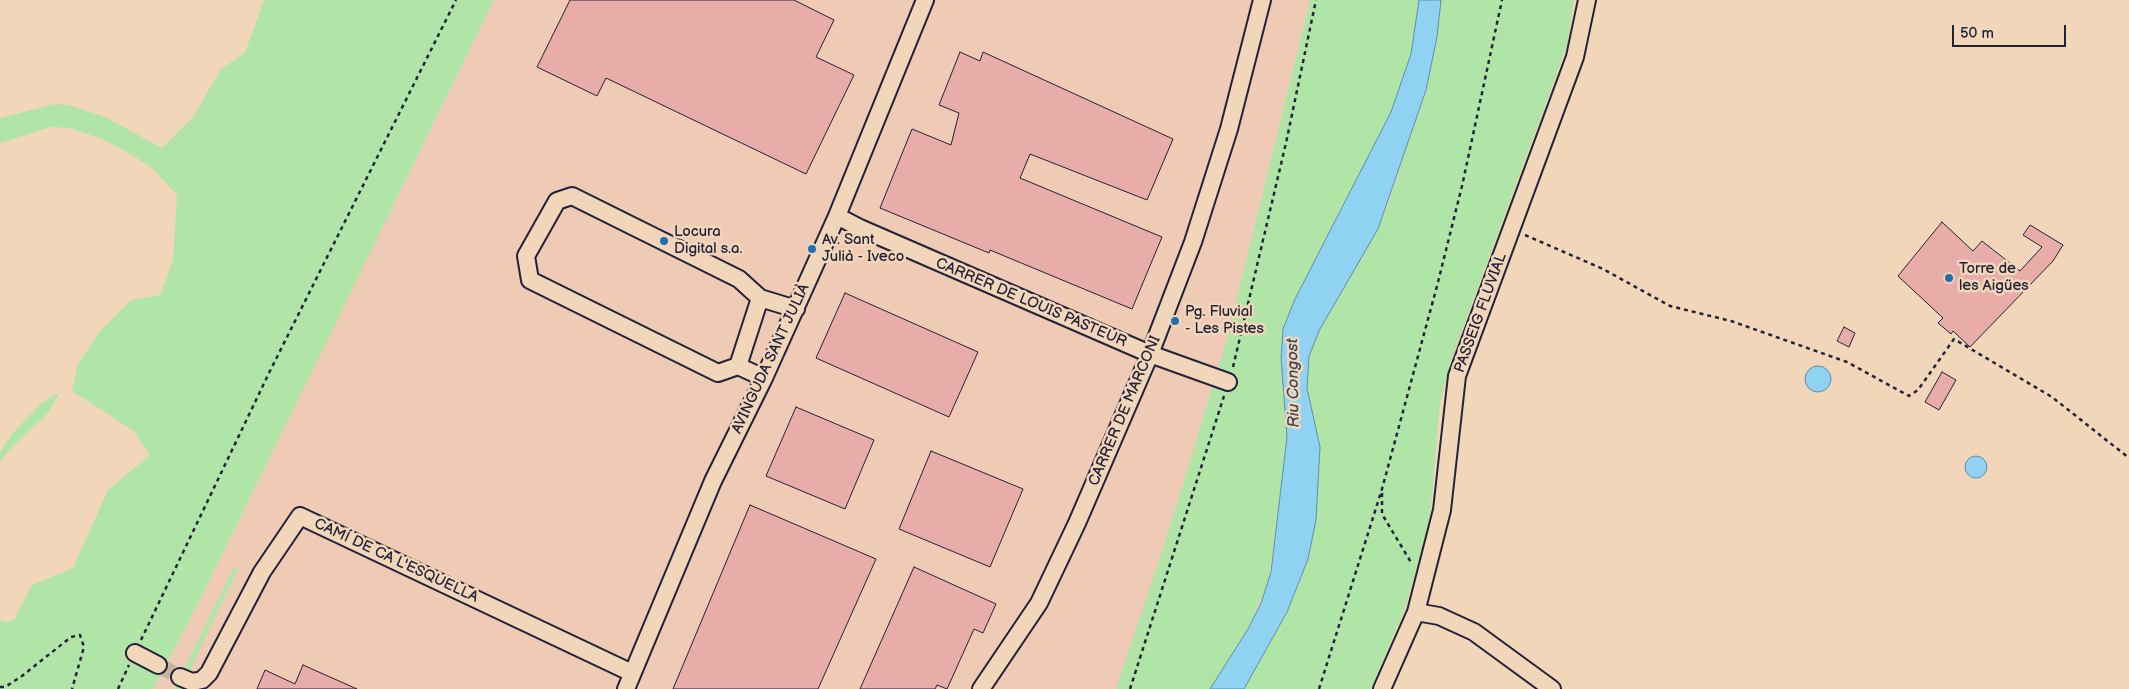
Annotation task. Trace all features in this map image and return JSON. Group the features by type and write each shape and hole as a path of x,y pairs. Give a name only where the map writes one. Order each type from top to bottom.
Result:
{"street":[{"name":"AVINGUDA SANT JULIÀ","path":"626,689 714,481 764,378 837,216 925,0"},
{"name":"CARRER DE MARCONI","path":"981,689 1039,603 1076,524 1150,354 1192,242 1229,129 1262,0"},
{"name":"PASSEIG FLUVIAL","path":"1382,689 1416,612 1442,510 1457,376 1575,57 1587,0"},
{"path":"764,378 738,366 718,373 530,280 526,256 557,201 572,196 739,279 760,298 796,309"},
{"name":"CARRER DE LOUIS PASTEUR","path":"837,216 860,228 1150,354 1228,382"},
{"path":"738,366 760,298"},
{"name":"CAMÍ DE CA L'ESQUELLA","path":"180,676 192,682 202,680 208,673 262,572 300,516 632,673"},
{"path":"1416,612 1439,616 1474,632 1552,689"},
{"path":"135,653 158,665"}],"path":[{"path":"118,689 269,373 456,0"},
{"path":"1130,689 1210,444 1228,382 1286,143 1316,0"},
{"path":"1319,689 1382,489 1453,222 1502,0"},
{"path":"1512,229 1603,269 1670,306 1731,321 1847,362 1909,396 1918,390 1954,339 2052,397 2129,458"},
{"path":"1382,489 1382,514 1404,548 1423,586"},
{"path":"0,688 5,687 22,676 71,637 80,635 84,647 72,689"}],"shaded area":[{"path":"494,0 1310,0 1227,339 1163,549 1116,689 181,689 238,569 209,618 174,689 153,689 194,612"}],"green space":[{"path":"264,0 494,0 194,612 153,689 0,689 0,620 7,622 14,620 32,585 73,568 108,490 150,455 134,431 72,391 78,364 100,331 131,300 160,295 173,260 177,195 152,168 132,155 102,139 70,128 50,127 0,143 0,118 54,104 69,105 105,117 162,148 193,117 221,69 245,53"},
{"path":"1310,0 1419,0 1411,54 1391,112 1295,299 1283,329 1281,358 1287,437 1269,580 1248,629 1210,689 1116,689 1163,549 1227,339"},
{"path":"1441,0 1574,0 1567,46 1451,361 1440,404 1430,518 1406,606 1371,689 1244,689 1287,612 1308,559 1316,520 1320,447 1307,388 1309,356 1320,329 1384,215 1426,90 1437,37"},
{"path":"60,392 48,413 8,451 0,462 0,452 12,434 40,404"},
{"path":"234,567 238,569 181,689 174,689"}],"water":[{"name":"Riu Congost","path":"1419,0 1441,0 1437,37 1426,90 1378,229 1320,329 1309,356 1307,388 1320,447 1316,520 1308,559 1287,612 1244,689 1210,689 1248,629 1261,603 1271,572 1287,437 1281,358 1283,329 1295,299 1391,112 1411,54"},
{"path":"1818,366 1827,370 1831,379 1827,388 1818,392 1809,388 1805,379 1809,370"},
{"path":"1976,456 1984,459 1987,467 1984,475 1976,478 1968,475 1965,467 1968,459"}],"building":[{"path":"570,0 794,0 834,20 816,57 854,75 806,174 606,78 597,96 537,67"},
{"path":"960,52 980,61 983,52 1173,139 1147,200 1030,154 1020,178 1162,237 1132,309 990,250 989,253 880,208 912,129 951,145 959,113 939,105"},
{"name":"Torre de les Aigües","path":"1942,222 1973,251 1982,241 2020,271 2042,247 2023,235 2030,225 2063,245 2053,261 1970,347 1953,331 1951,334 1938,323 1943,318 1898,276"},
{"path":"845,293 978,352 949,417 816,358"},
{"path":"1844,327 1855,333 1849,347 1837,341"},
{"path":"1942,372 1956,380 1939,410 1925,402"},
{"path":"796,407 874,440 845,509 766,476"},
{"path":"931,451 1023,489 990,567 899,529"},
{"path":"750,505 876,559 818,689 673,689"},
{"path":"914,567 996,604 983,633 974,629 947,689 937,685 935,689 860,689"},
{"path":"303,665 357,689 257,689 265,670 295,684"}],"tunnel":[{"path":"158,665 180,677"}],"place":[{"name":"Locura Digital s.a.","path":"664,241"},
{"name":"Av. Sant Julià - Iveco","path":"812,249"},
{"name":"Torre de les Aigües","path":"1949,278"},
{"name":"Pg. Fluvial - Les Pistes","path":"1175,321"}]}
